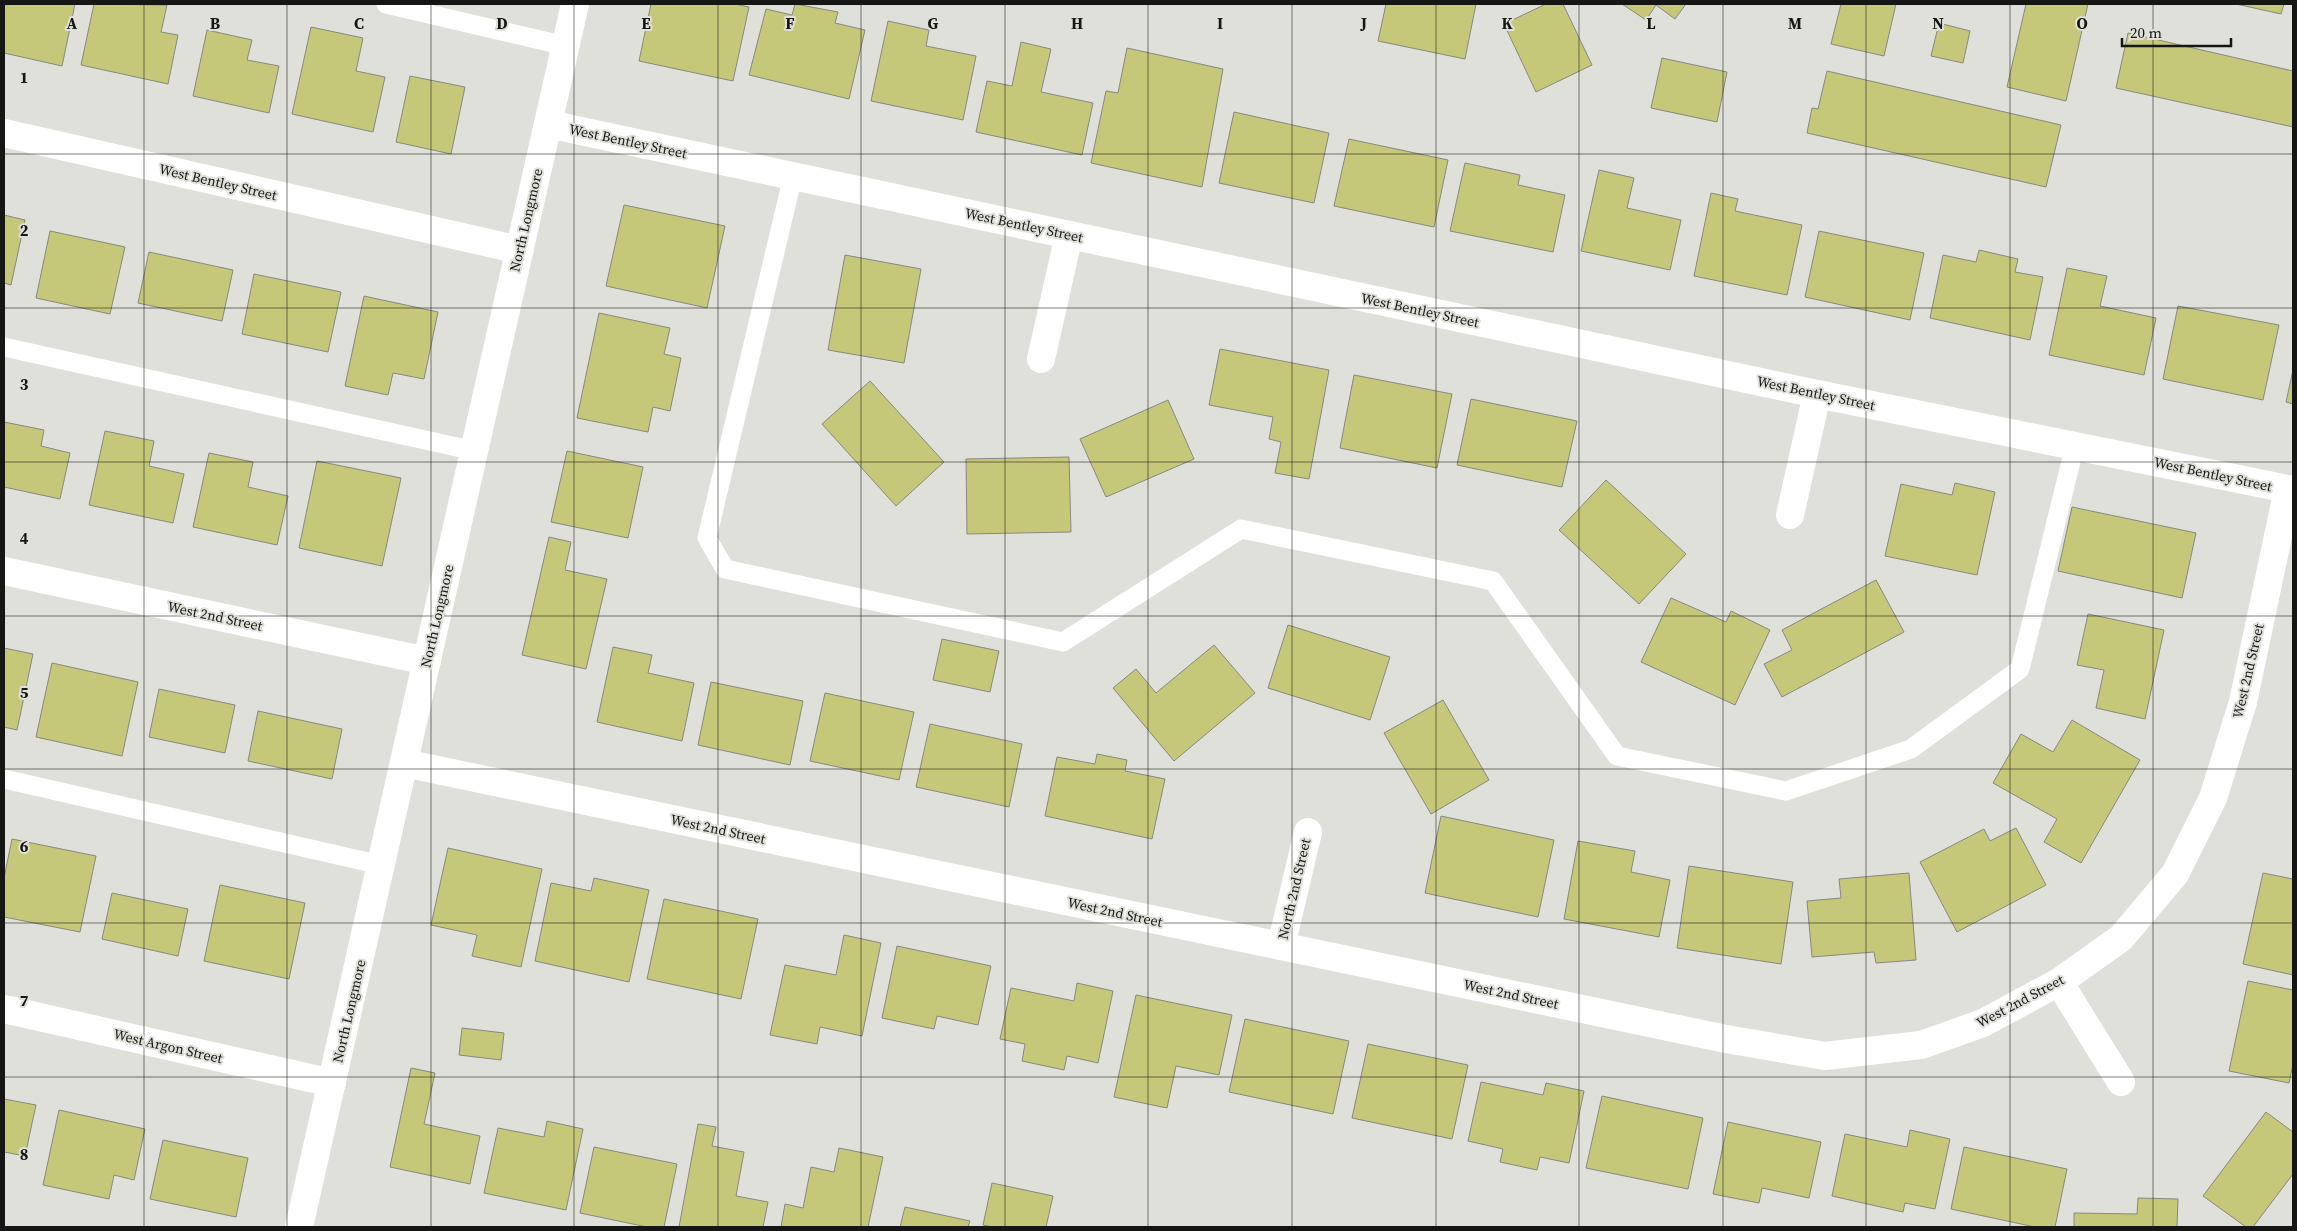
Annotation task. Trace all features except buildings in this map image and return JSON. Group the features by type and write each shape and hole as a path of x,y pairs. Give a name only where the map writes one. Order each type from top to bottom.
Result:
{"street":[{"name":"North Longmore","path":"299,1227 575,4"},
{"name":"West Bentley Street","path":"548,124 1817,394 2290,490"},
{"name":"West Bentley Street","path":"4,133 520,250"},
{"path":"1041,359 1069,235"},
{"path":"1790,514 1817,394"},
{"name":"West 2nd Street","path":"404,763 1726,1039 1825,1056 1920,1045 1983,1023 2058,982 2121,938 2175,874 2213,798 2243,702 2290,490"},
{"name":"West 2nd Street","path":"4,571 427,661"},
{"name":"North 2nd Street","path":"1281,946 1308,832"},
{"path":"2058,982 2121,1082"},
{"name":"West Argon Street","path":"4,1009 332,1082"}],"lane":[{"path":"386,4 566,46"},
{"path":"793,176 707,538 725,569 1063,642 1241,529 1493,581 1617,756 1786,791 1911,749 2020,669 2075,445"},
{"path":"4,347 474,451"},
{"path":"4,779 381,865"}]}
